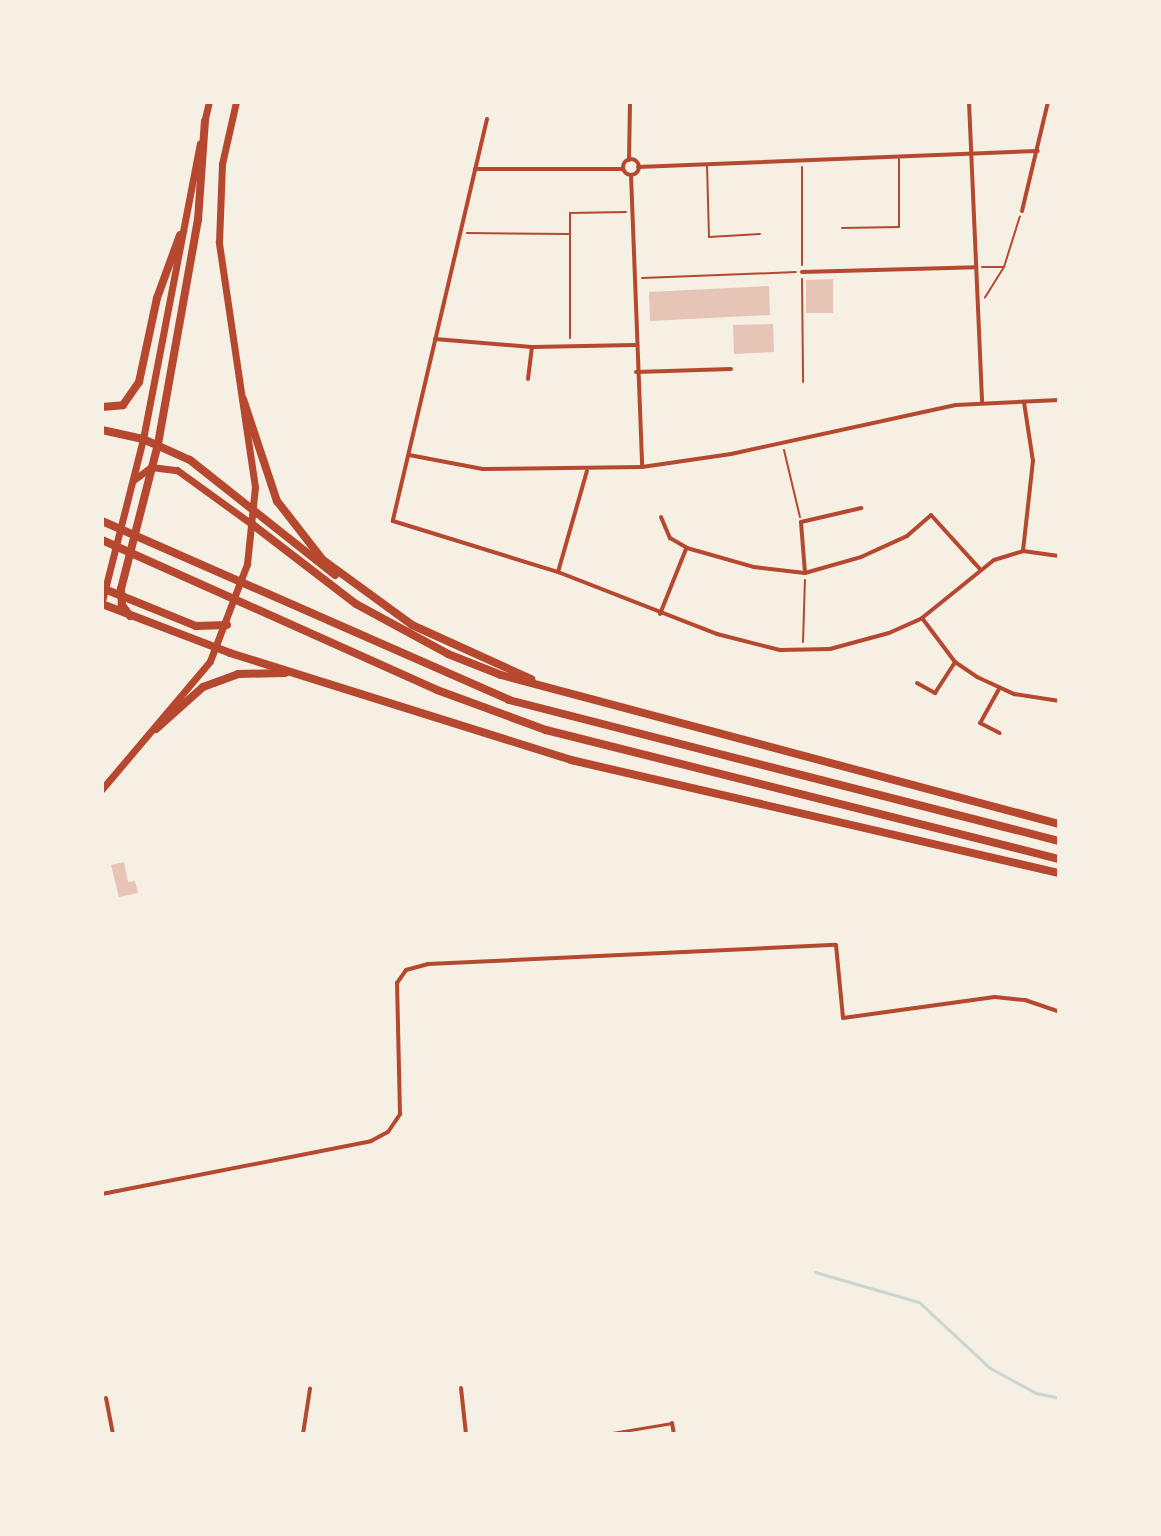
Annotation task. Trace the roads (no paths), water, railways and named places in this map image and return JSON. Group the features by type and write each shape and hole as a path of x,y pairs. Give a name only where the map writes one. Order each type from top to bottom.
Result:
{"highway":[{"path":"130,616 121,593 158,444 198,220 205,121"},
{"path":"102,407 123,405 139,382 157,298 180,235"},
{"path":"243,399 265,476 284,514 351,583"},
{"path":"102,430 158,444 222,481 322,568 351,583 412,625 572,696"},
{"path":"102,521 509,700 1059,841"},
{"path":"253,525 325,584 400,630 501,675 1059,824"},
{"path":"102,540 437,690 546,730 1059,859"},
{"path":"106,586 196,626 228,622"},
{"path":"102,602 130,616 218,648 571,760 1059,873"},
{"path":"156,729 203,687 224,678 256,672 297,674"}],"main road":[{"path":"102,602 143,439 180,235 209,102"},
{"path":"102,789 156,729 218,648 252,538 255,508 243,399 219,242 222,164 236,102"},
{"path":"133,481 151,467 164,465 190,475 253,525"}],"street":[{"path":"623,169 629,160 630,102"},
{"path":"969,102 982,402"},
{"path":"1022,211 1048,102"},
{"path":"487,119 393,521 558,572 660,614 755,645 802,651 845,645 922,618 979,568 1023,551 1059,556"},
{"path":"629,160 638,167 899,159 1038,151"},
{"path":"638,167 631,175 631,211 642,467"},
{"path":"475,169 623,169 631,175"},
{"path":"802,272 977,267"},
{"path":"435,339 532,347 635,345"},
{"path":"528,379 532,347"},
{"path":"636,372 731,369"},
{"path":"408,455 483,469 587,471 642,467 982,402 1059,400"},
{"path":"1023,551 1033,461 1024,402"},
{"path":"558,572 587,471"},
{"path":"805,573 801,522 861,508"},
{"path":"661,517 670,538 687,548 754,567 805,573 895,542 931,515 979,568"},
{"path":"660,614 687,548"},
{"path":"922,618 955,662 999,689 1059,701"},
{"path":"917,683 935,693 955,662"},
{"path":"999,689 980,723 1000,733"},
{"path":"102,1194 371,1141 388,1132 400,1114 397,983 406,970 428,964 836,945 843,1018 995,997 1025,1000 1059,1012"},
{"path":"461,1388 466,1434"},
{"path":"303,1434 310,1389"},
{"path":"106,1398 113,1434"},
{"path":"606,1434 672,1423 674,1434"}],"lane":[{"path":"842,228 899,227 899,159"},
{"path":"707,165 709,237 760,234"}],"waterway":[{"path":"815,1272 919,1302 990,1368 1036,1393 1059,1398"}]}
